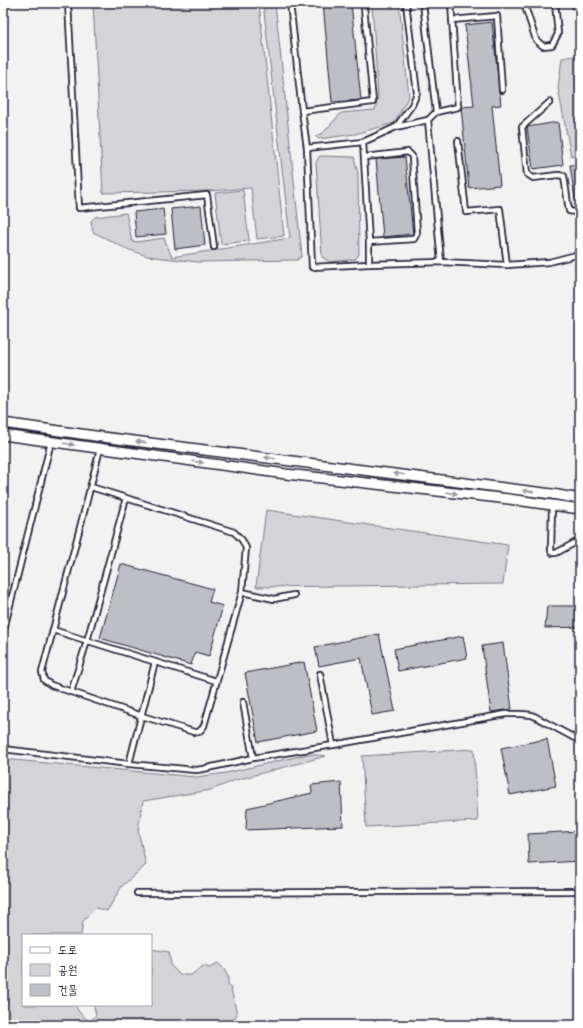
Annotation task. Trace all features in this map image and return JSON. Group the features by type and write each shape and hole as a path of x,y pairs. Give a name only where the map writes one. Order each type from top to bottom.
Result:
{"street":[{"path":"3,424 552,494 580,499"},
{"path":"3,435 286,474 580,509"},
{"path":"100,448 102,437"},
{"path":"330,479 331,466"},
{"path":"552,494 552,505"}],"lane":[{"path":"68,3 79,208 207,195 214,246"},
{"path":"290,3 307,148 312,267 441,262 507,265 549,262 580,254"},
{"path":"396,127 412,105 417,93 406,3"},
{"path":"423,3 436,112"},
{"path":"307,148 363,142 396,127 428,120 436,112 458,107 451,3"},
{"path":"524,3 536,40 543,46 552,45 558,34 555,3"},
{"path":"302,111 373,102 364,7"},
{"path":"452,20 496,16 502,90"},
{"path":"550,102 522,127 527,174 533,178 558,175 564,176 569,211 580,211"},
{"path":"428,120 441,262"},
{"path":"458,141 466,212 500,209 507,265"},
{"path":"363,142 365,157 369,264"},
{"path":"365,157 408,152 412,156 417,233 414,239 369,242"},
{"path":"3,633 51,442"},
{"path":"90,487 234,532 242,540 246,548 242,592 204,726 199,732 194,732 142,716 51,685 44,680 42,672 100,448"},
{"path":"72,692 126,498"},
{"path":"552,505 551,552 556,553 580,540"},
{"path":"242,592 274,599 294,595"},
{"path":"53,630 216,681"},
{"path":"129,764 155,662"},
{"path":"320,674 333,745"},
{"path":"243,702 253,758"},
{"path":"3,749 129,764 196,770 253,758 506,714 532,715 580,741"},
{"path":"137,893 580,892"}],"green space":[{"path":"93,3 259,3 284,236 257,239 251,188 207,191 103,193"},
{"path":"263,3 275,3 302,256 297,260 197,262 147,256 127,249 93,232 91,221 95,217 126,213 132,241 136,242 164,238 172,257 290,238"},
{"path":"372,3 399,3 409,96 394,123 355,134 319,139 315,136 323,133 341,113 375,110 378,97"},
{"path":"580,55 580,155 571,156 558,88 562,58"},
{"path":"320,156 354,157 358,174 359,254 356,259 330,262 322,257 316,162"},
{"path":"243,190 249,241 221,244 215,193"},
{"path":"266,510 508,545 503,584 256,587"},
{"path":"474,749 478,821 366,827 362,756"},
{"path":"308,754 326,756 236,780 211,790 143,801 138,830 146,865 122,886 107,911 96,908 83,921 81,934 22,934 22,1006 76,1006 79,1012 90,1022 96,1015 94,1006 152,1006 152,949 169,952 171,966 180,975 191,975 203,966 210,968 218,963 224,969 228,977 228,985 231,989 237,1014 231,1025 3,1025 3,759 196,777 226,773"}],"building":[{"path":"323,3 351,3 361,100 332,102"},
{"path":"572,3 580,3 580,8 572,9"},
{"path":"492,22 501,105 492,106 500,185 469,188 461,107 474,106 465,25"},
{"path":"558,122 563,165 533,169 527,127"},
{"path":"405,157 413,234 383,237 376,159"},
{"path":"580,164 580,198 575,199 570,165"},
{"path":"201,206 205,245 175,249 171,209"},
{"path":"163,209 166,234 136,237 134,212"},
{"path":"121,564 213,589 209,602 223,606 209,656 195,652 191,665 100,638"},
{"path":"547,606 580,606 580,627 545,628"},
{"path":"379,634 395,711 372,715 361,658 319,666 315,647"},
{"path":"463,636 467,658 398,671 394,649"},
{"path":"503,643 512,709 491,712 482,646"},
{"path":"304,662 317,731 258,742 245,673"},
{"path":"547,739 556,786 510,795 501,748"},
{"path":"341,782 343,826 246,830 247,808 312,793 311,785"},
{"path":"580,831 580,861 529,864 528,834"}]}
